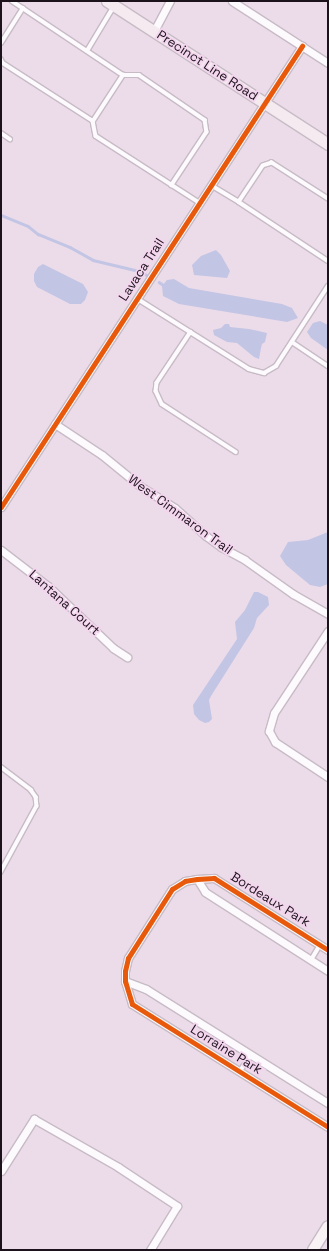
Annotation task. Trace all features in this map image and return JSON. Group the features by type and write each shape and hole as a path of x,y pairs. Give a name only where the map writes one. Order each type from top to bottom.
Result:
{"main road":[{"name":"Precinct Line Road","path":"111,3 328,144"},
{"path":"313,1250 328,1226"}],"street":[{"path":"154,31 170,1"},
{"path":"237,2 328,63"},
{"name":"Lavaca Trail","path":"1,507 302,46"},
{"name":"West Cimmaron Trail","path":"55,424 102,455 140,486 175,508 206,536 221,547 245,560 293,594 328,614"},
{"name":"Lantana Court","path":"1,550 48,586 113,648 127,657"},
{"path":"328,631 274,713 269,731 275,742 328,777"},
{"name":"Bordeaux Park","path":"125,982 128,958 158,908 172,889 185,881 197,879 214,878 328,950"},
{"path":"197,879 205,892 328,971"},
{"name":"Lorraine Park","path":"125,982 146,989 328,1103"},
{"name":"Lorraine Park","path":"125,982 132,1004 328,1127"},
{"path":"1,1171 34,1119 118,1167 177,1206 150,1250"}],"lane":[{"path":"12,1 123,75 140,75 205,120 206,132 172,185"},
{"path":"87,51 111,3"},
{"path":"1,43 23,8"},
{"path":"1,59 3,63 93,121"},
{"path":"123,75 93,121 96,136 200,203"},
{"path":"1,133 10,139"},
{"path":"239,202 263,166 272,164 328,199"},
{"path":"211,185 328,261"},
{"path":"137,298 249,369 264,373 276,366 328,286"},
{"path":"191,332 157,383 156,391 162,404 236,452"},
{"path":"292,342 328,366"},
{"path":"1,767 31,790 36,797 37,806 1,872"},
{"path":"311,960 320,945"},
{"path":"240,1071 251,1055"}],"water":[{"path":"216,250 221,255 230,271 227,278 194,275 192,265 201,256"},
{"path":"43,264 83,284 88,292 85,300 81,304 70,304 37,287 34,281 34,274 38,267"},
{"path":"174,279 189,288 282,304 292,308 298,318 287,322 179,304 163,296 162,286 167,280"},
{"path":"320,321 328,325 328,350 311,338 307,332 313,323"},
{"path":"225,324 229,324 230,327 267,333 265,342 262,344 259,359 254,357 237,343 227,342 214,335 213,330 221,328"},
{"path":"328,532 328,584 320,587 310,585 286,565 280,556 288,542 308,540"},
{"path":"254,592 258,592 268,597 269,605 257,618 254,628 211,696 209,700 212,719 205,723 199,720 194,714 193,705 237,639 235,622 245,610"}],"waterway":[{"path":"1,215 28,226 38,234 70,247 93,260 139,271 147,275"},
{"path":"159,282 165,286"}],"cycle path":[{"path":"1,507 302,46"},
{"path":"328,950 214,878 197,879 185,881 172,889 128,958 125,971 125,981 132,1004 328,1127"}]}
